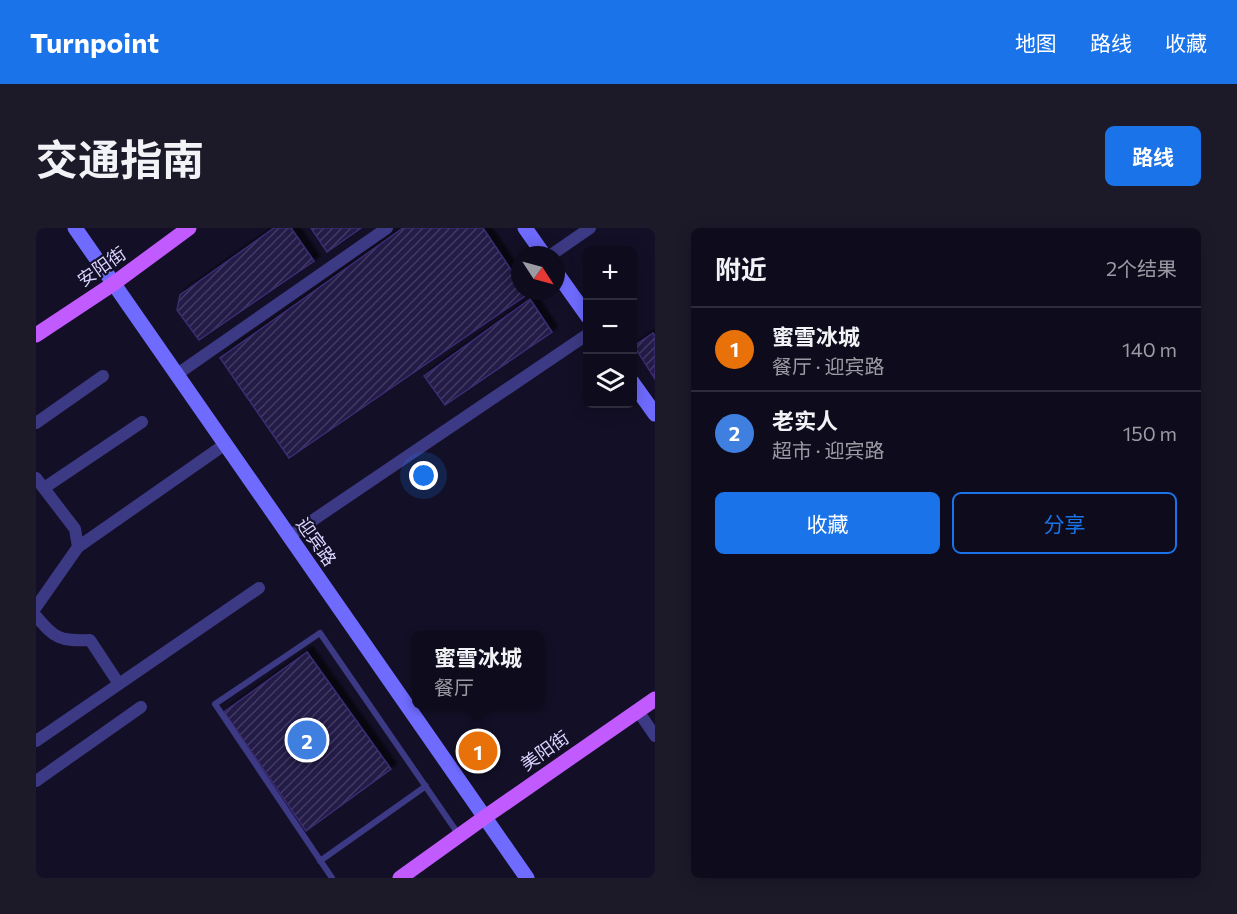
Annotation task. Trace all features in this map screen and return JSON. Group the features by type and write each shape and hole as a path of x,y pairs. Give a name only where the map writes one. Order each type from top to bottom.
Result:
{"main road":[{"name":"安阳街","path":"36,335 113,284 189,228"},
{"name":"美阳街","path":"400,878 655,699"}],"street":[{"name":"迎宾路","path":"75,228 527,878"},
{"path":"176,375 387,228"},
{"path":"525,228 538,246"},
{"path":"564,246 590,228"},
{"path":"565,285 583,310"},
{"path":"288,537 583,337"},
{"path":"36,423 103,376"},
{"path":"637,388 655,414"},
{"path":"78,547 75,529 40,483 142,422"},
{"path":"36,607 78,547 224,444"},
{"path":"36,741 259,588"},
{"path":"36,616 51,634 68,641 90,640 120,684"},
{"path":"36,781 141,707"},
{"path":"638,711 655,736"}],"lane":[{"path":"332,878 215,704 320,633 459,835"},
{"path":"320,861 426,786"}],"building":[{"path":"274,228 291,228 314,261 199,340 177,310 180,295"},
{"path":"311,228 361,228 327,252"},
{"path":"403,228 483,228 511,270 511,300 519,300 289,458 220,358"},
{"path":"529,300 552,332 445,405 424,376"},
{"path":"653,333 655,336 655,379 637,351 637,344"},
{"path":"307,652 391,769 306,831 224,712"}],"place":[{"name":"老实人","path":"307,740"},
{"name":"蜜雪冰城","path":"478,751"}]}
